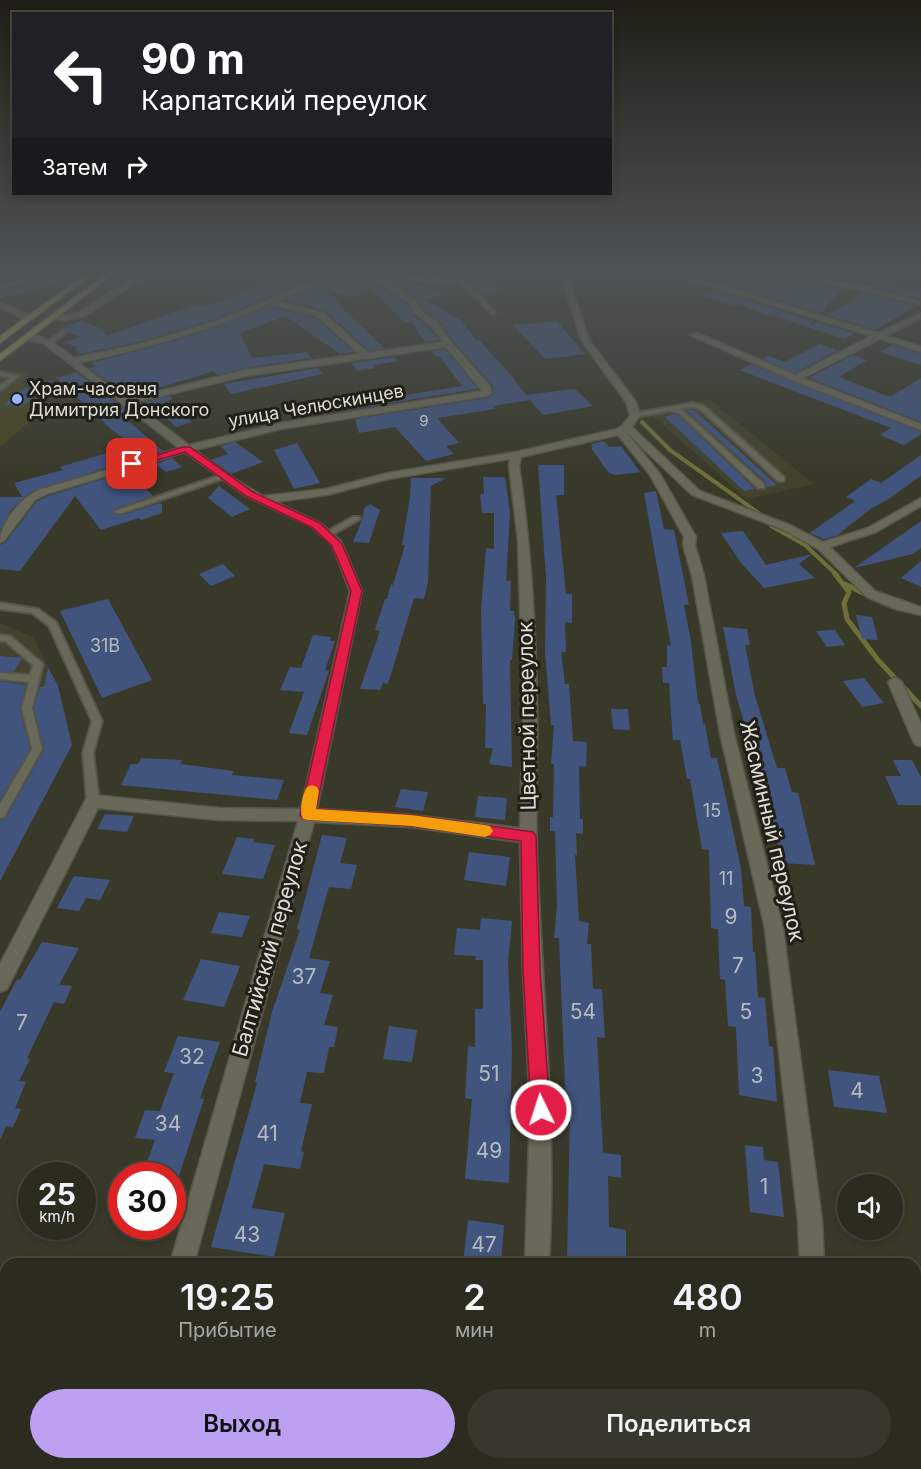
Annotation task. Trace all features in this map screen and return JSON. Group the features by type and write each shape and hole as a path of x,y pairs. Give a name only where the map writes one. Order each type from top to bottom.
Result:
{"main road":[{"path":"0,358 26,339"}],"street":[{"path":"74,361 170,338"},
{"path":"346,338 366,356"},
{"path":"127,402 244,373 448,344 444,338"},
{"path":"260,499 326,492 388,476 516,455 623,429 635,415 631,402 584,338"},
{"path":"700,338 795,378 921,427"},
{"path":"795,378 876,338"},
{"path":"884,338 921,349"},
{"name":"Балтийский переулок","path":"26,339 48,343 224,477 260,499 307,521 327,534 337,544 356,591 308,815 184,1258"},
{"name":"улица Челюскинцев","path":"0,539 32,498 43,492 187,449 281,426 487,393 487,388 448,344"},
{"path":"623,429 696,493 786,527 822,546 871,594 900,606 921,611"},
{"name":"Жасминный переулок","path":"623,429 655,474 690,537 689,545 698,576 727,733 774,929 810,1221 812,1258"},
{"name":"Цветной переулок","path":"516,455 514,466 524,542 530,699 528,836 532,970 541,1110 537,1258"},
{"path":"822,546 873,530 921,501"},
{"path":"895,682 921,741"},
{"path":"0,983 93,801 219,814 411,820 528,836"}],"lane":[{"path":"48,343 56,338"},
{"path":"0,374 16,376 0,389"},
{"path":"635,415 693,405 702,407 782,479"},
{"path":"670,409 681,412 761,486"},
{"path":"119,511 224,477"},
{"path":"327,534 356,519"},
{"path":"0,606 35,611 53,624 98,721 88,753 93,801"},
{"path":"0,638 7,638 38,664 27,708 37,749 0,814"},
{"path":"0,676 34,679"}],"shaded area":[{"path":"0,370 28,372 22,384 35,394 33,397 37,402 37,415 0,447"},
{"path":"709,399 814,484 747,499 647,411"},
{"path":"0,623 33,637 58,686 72,745 0,881"}],"building":[{"path":"79,338 154,338 80,354 74,349 78,348 66,342"},
{"path":"184,338 242,338 252,358 307,352 312,358 245,368 217,375 214,371 128,397 89,368 95,366 91,363"},
{"path":"317,338 338,338 354,352 340,354"},
{"path":"355,338 373,338 384,348 369,351"},
{"path":"422,338 437,338 439,340 425,342"},
{"path":"451,338 474,338 479,340 526,395 575,389 593,406 543,415 530,400 493,406 496,409 437,418 459,443 446,446 454,454 426,461 395,427 359,433 355,419 487,398 494,394 492,385"},
{"path":"525,338 571,338 585,354 545,359"},
{"path":"819,344 838,350 795,373 762,359 768,356 785,362"},
{"path":"892,345 921,354 921,365 880,352"},
{"path":"445,349 478,389 352,409 348,394 381,388 387,396 398,394 400,396 462,386 439,356 435,356 431,351"},
{"path":"853,355 867,360 839,377 890,397 921,378 921,422 809,378"},
{"path":"394,357 399,361 373,365 375,368 357,371 351,363"},
{"path":"751,364 921,432 921,434 904,445 880,435 891,428 739,370"},
{"path":"318,368 323,374 231,394 223,384"},
{"path":"76,372 128,411 120,414 163,451 145,456 110,428 56,378"},
{"path":"55,379 22,407 3,405 21,390"},
{"path":"170,396 173,399 164,402 192,422 176,427 151,403 141,406 138,404"},
{"path":"686,410 694,410 777,485 766,487 766,482"},
{"path":"678,415 755,489 744,491 665,417"},
{"path":"604,441 609,447 621,446 640,472 615,475 609,473 591,448 593,448 591,444"},
{"path":"235,442 263,462 231,474 211,460 228,454 221,446"},
{"path":"297,443 320,483 294,489 274,450"},
{"path":"110,452 121,463 31,492 11,510 0,531 0,497 22,497 14,483 63,470 60,467"},
{"path":"921,455 921,476 872,508 836,536 824,539 810,533 855,501 846,497 871,479 881,483"},
{"path":"172,458 182,467 166,472 155,464"},
{"path":"538,465 564,465 564,495 556,495 566,594 572,594 572,623 565,622 566,652 561,652 565,684 569,684 573,741 587,742 586,767 579,766 580,819 583,819 583,834 576,833 577,855 575,855 579,921 589,923 587,944 591,944 593,989 602,989 605,1038 597,1037 603,1153 621,1155 621,1178 608,1176 609,1227 626,1230 626,1258 567,1258 570,1110 566,1110 559,938 554,938 557,906 555,831 550,831 550,817 553,817 554,764 551,764 554,725 551,725 545,651 546,577"},
{"path":"129,471 153,496 114,509 114,514 123,515 160,503 162,513 101,530 75,496 20,571 0,569 0,545 6,542 36,502 48,496"},
{"path":"483,477 505,477 510,513 506,581 511,581 510,611 514,611 515,619 512,660 510,660 512,767 489,764 493,748 485,748 486,704 483,704 481,610 486,548 494,549 494,513 482,513 480,494 484,494"},
{"path":"411,478 446,478 431,486 428,582 424,599 414,598 388,684 383,683 380,690 360,689 380,631 375,630 391,584 393,585 405,545 402,545"},
{"path":"219,486 250,509 232,517 208,498"},
{"path":"656,491 664,529 674,530 689,605 684,605 691,641 698,703 703,724 705,724 711,758 717,758 741,868 744,906 751,907 758,997 765,998 769,1046 773,1047 777,1102 739,1095 736,1027 728,1026 725,980 720,979 718,929 711,928 709,850 702,849 690,779 687,779 680,740 673,740 669,683 663,683 662,667 667,667 667,645 671,646 644,493"},
{"path":"370,504 380,510 369,543 353,542 364,508"},
{"path":"921,521 921,548 913,554 854,568"},
{"path":"743,531 766,565 812,554 799,564 815,578 764,588 741,563 721,533"},
{"path":"921,561 921,587 901,578"},
{"path":"223,564 235,576 211,586 199,574"},
{"path":"108,599 152,680 102,698 60,611"},
{"path":"856,615 872,617 878,640 862,639"},
{"path":"723,627 747,629 750,645 745,645 755,696 777,768 785,768 792,792 798,793 815,865 782,863 766,786 763,786 736,695"},
{"path":"835,630 845,645 827,647 816,631"},
{"path":"313,635 331,637 330,641 335,641 325,670 329,671 307,735 289,733 304,692 280,690 290,667 301,668"},
{"path":"0,656 22,659 13,672 0,671"},
{"path":"48,667 58,686 72,745 0,881 0,820 6,818 44,750 34,708 40,687 44,687"},
{"path":"864,678 884,703 862,707 843,681"},
{"path":"0,681 26,685 20,709 30,749 0,800"},
{"path":"611,709 628,709 630,730 613,729"},
{"path":"141,758 182,760 180,764 234,771 232,775 284,780 277,800 121,785 131,764 138,764"},
{"path":"893,760 912,760 921,777 921,805 898,805 885,776 901,776"},
{"path":"401,789 428,792 423,811 395,807"},
{"path":"478,796 507,798 505,820 475,817"},
{"path":"105,814 134,816 127,832 97,829"},
{"path":"322,835 347,838 340,863 357,865 351,889 329,887 309,958 330,961 320,993 333,995 324,1025 338,1027 334,1047 329,1047 324,1073 307,1072 300,1103 312,1104 301,1151 304,1152 300,1169 264,1164 252,1208 285,1213 274,1257 211,1247 257,1083 255,1082 272,1012 300,930 297,929"},
{"path":"237,837 275,845 263,879 222,874"},
{"path":"469,852 510,857 506,886 464,880"},
{"path":"74,876 110,880 100,900 86,898 79,911 57,908"},
{"path":"219,912 250,916 242,937 211,933"},
{"path":"481,918 512,921 508,963 512,1049 509,1183 465,1179 472,1099 465,1098 468,1046 475,1047 475,1009 483,1009 483,960 475,960 476,956 454,955 457,928 480,930"},
{"path":"42,942 79,948 59,985 72,986 64,1004 54,1002 27,1058 30,1059 19,1081 26,1082 15,1108 21,1109 13,1127 6,1126 0,1140 0,1012 17,979 20,980"},
{"path":"201,959 240,966 224,1007 183,1000"},
{"path":"389,1026 417,1030 412,1062 383,1059"},
{"path":"178,1036 220,1042 200,1098 204,1099 184,1162 147,1162 155,1140 135,1138 145,1110 160,1111 174,1073 164,1072"},
{"path":"828,1070 879,1076 887,1113 834,1107"},
{"path":"745,1145 763,1147 764,1160 778,1162 784,1217 750,1212"},
{"path":"468,1220 504,1225 501,1258 464,1258"}],"waterway":[{"path":"642,422 670,450 760,514"},
{"path":"771,526 805,545 837,575"},
{"path":"835,574 849,592 844,603 847,619 878,660 921,706"},
{"path":"845,584 869,596"}],"slow traffic":[{"path":"312,791 308,815 411,820 485,831"}],"place":[{"name":"Храм-часовня Димитрия Донского","path":"17,399"}],"route":[{"path":"132,464 187,449 250,494 316,525 337,544 356,591 308,815 411,820 528,836 532,970 541,1110"}]}
